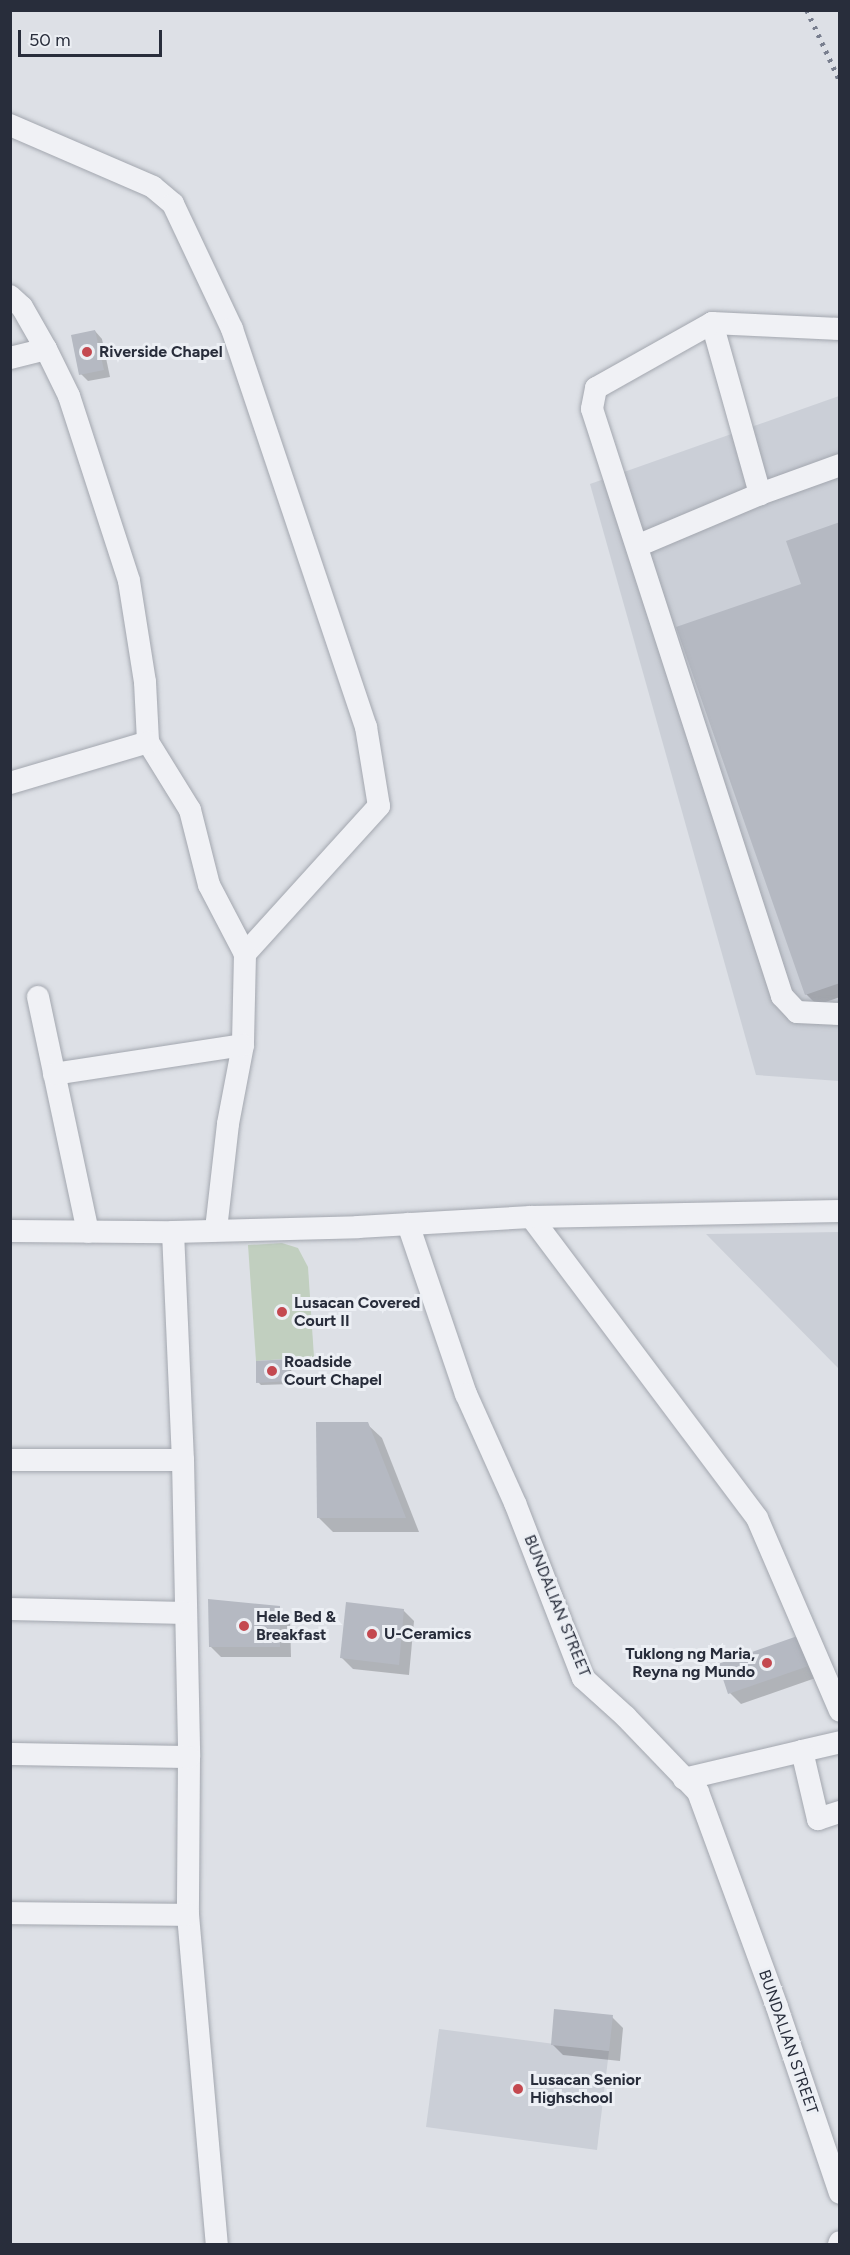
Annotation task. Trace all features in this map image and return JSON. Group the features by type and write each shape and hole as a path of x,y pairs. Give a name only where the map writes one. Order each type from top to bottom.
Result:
{"street":[{"path":"10,126 153,187 173,204 232,329 366,727 379,806 245,954"},
{"path":"10,296 22,307 69,396 129,581 145,682 148,742 190,810 209,885 245,954 243,1045 228,1124 216,1230"},
{"path":"712,323 760,494"},
{"path":"840,329 712,323 596,388 592,409 782,996 797,1012 840,1014"},
{"path":"10,358 46,349"},
{"path":"637,546 760,494 840,465"},
{"path":"10,783 148,742"},
{"path":"38,997 88,1232"},
{"path":"54,1074 243,1045"},
{"path":"10,1231 173,1232 408,1224 531,1217 840,1211"},
{"path":"531,1217 757,1518 840,1711"},
{"name":"BUNDALIAN STREET","path":"408,1224 466,1394 515,1503 583,1678 626,1717 698,1792 777,2007 840,2193"},
{"path":"173,1232 183,1460 189,1757 188,1915 216,2244"},
{"path":"10,1460 183,1460"},
{"path":"10,1609 186,1613"},
{"path":"684,1779 840,1742"},
{"path":"802,1751 818,1819 840,1812"},
{"path":"10,1754 189,1757"},
{"path":"10,1913 188,1915"}],"shaded area":[{"path":"839,396 839,1081 756,1075 590,484"},
{"path":"840,1232 839,1369 706,1234"},
{"name":"Lusacan Senior Highschool","path":"439,2029 609,2051 597,2150 426,2127"}],"green space":[{"name":"Lusacan Covered Court II","path":"282,1243 298,1248 308,1267 314,1357 256,1361 248,1245"}],"building":[{"name":"Riverside Chapel","path":"95,330 104,370 79,375 71,335"},
{"path":"840,522 840,983 805,995 676,627 801,584 786,541"},
{"name":"Roadside Court Chapel","path":"288,1359 289,1381 256,1383 256,1361"},
{"path":"316,1422 368,1422 406,1518 317,1518"},
{"name":"Hele Bed & Breakfast","path":"208,1599 280,1606 280,1647 209,1647"},
{"name":"U-Ceramics","path":"346,1602 404,1609 399,1665 340,1658"},
{"name":"Tuklong ng Maria, Reyna ng Mundo","path":"806,1633 817,1663 728,1694 718,1664"},
{"path":"554,2009 613,2015 609,2051 551,2045"}],"railway":[{"path":"807,10 840,81"}],"place":[{"name":"Riverside Chapel","path":"87,352"},
{"name":"Lusacan Covered Court II","path":"282,1312"},
{"name":"Roadside Court Chapel","path":"272,1371"},
{"name":"Hele Bed & Breakfast","path":"244,1626"},
{"name":"U-Ceramics","path":"372,1634"},
{"name":"Tuklong ng Maria, Reyna ng Mundo","path":"767,1663"},
{"name":"Lusacan Senior Highschool","path":"518,2089"}]}
